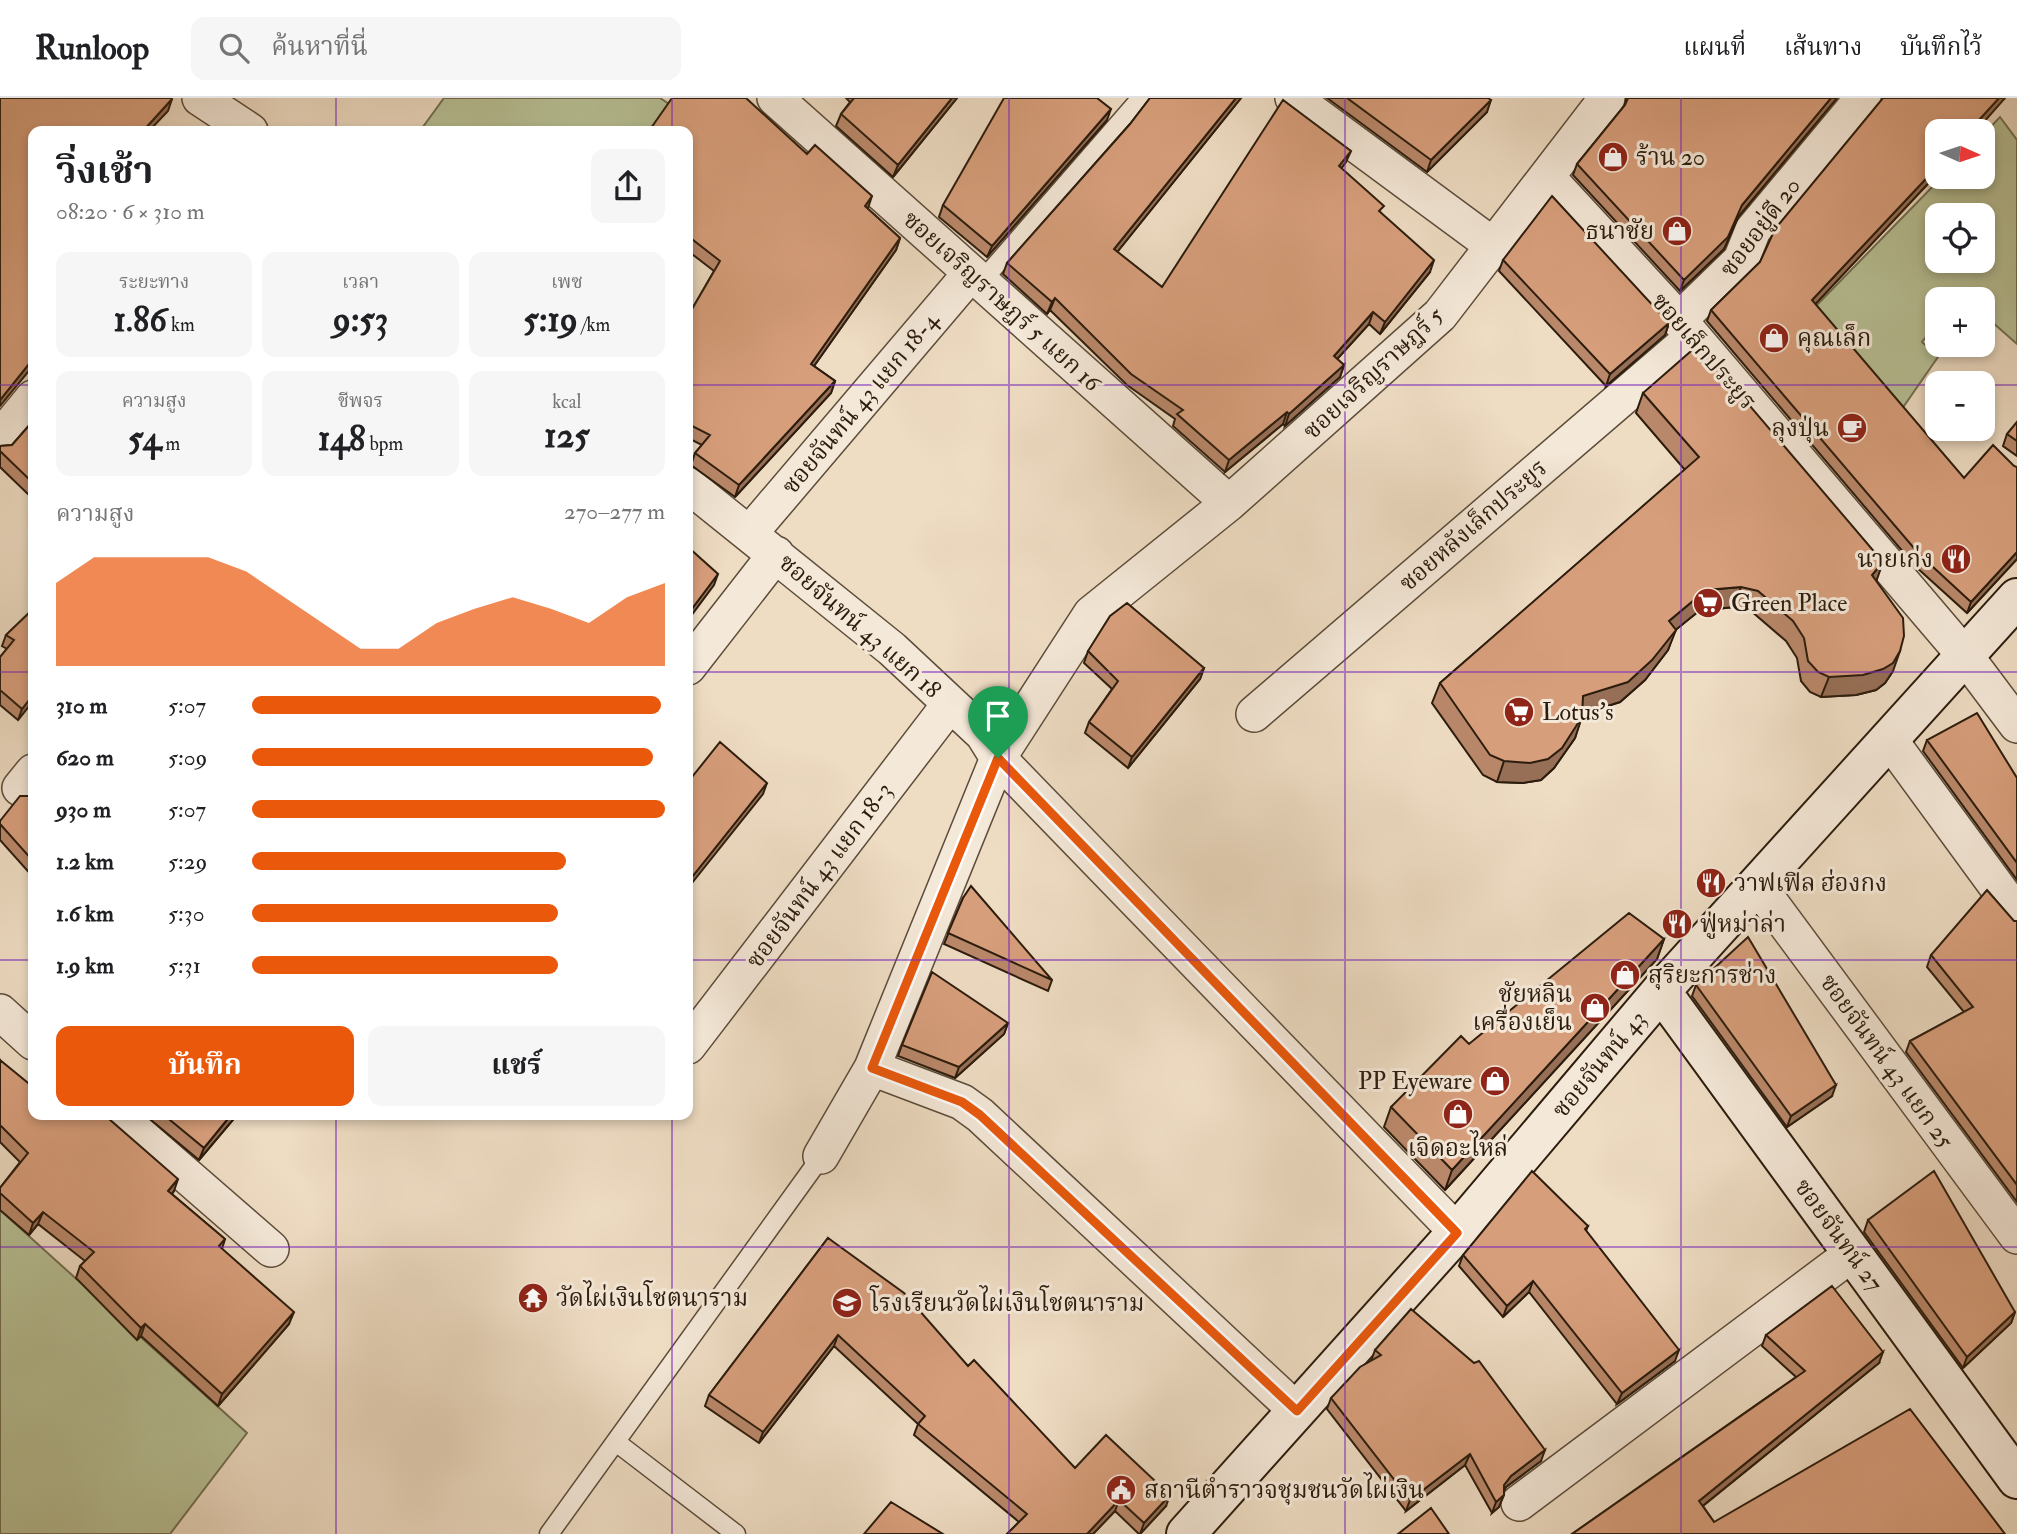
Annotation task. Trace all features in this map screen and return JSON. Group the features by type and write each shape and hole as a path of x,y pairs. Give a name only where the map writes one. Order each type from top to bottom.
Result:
{"street":[{"path":"200,98 242,126"},
{"name":"ซอยเจริญราษฎร์ 5 แยก 16","path":"775,98 1229,503"},
{"path":"1293,98 1491,244"},
{"name":"ซอยเจริญราษฎร์ 5","path":"817,1163 872,1068 998,758 1091,614 1229,503 1440,315 1491,244 1547,177 1607,98"},
{"name":"ซอยอยู่ดี 20","path":"1686,329 1741,260 1753,230 1863,98"},
{"name":"ซอยเล็กประยูร","path":"1547,177 1686,329 1966,657 2017,725"},
{"name":"ซอยจันทน์ 43 แยก 18-4","path":"693,659 763,544 976,278"},
{"name":"ซอยหลังเล็กประยูร","path":"1254,714 1686,329"},
{"path":"0,438 28,404"},
{"name":"ซอยจันทน์ 43 แยก 18","path":"693,489 892,649 983,734 998,758 1457,1233"},
{"name":"ซอยจันทน์ 43","path":"1201,1529 1297,1411 1457,1233 1661,991 2017,598"},
{"name":"ซอยจันทน์ 43 แยก 18-3","path":"693,1039 950,704"},
{"path":"1889,739 2017,914"},
{"name":"ซอยจันทน์ 43 แยก 25","path":"1758,886 2017,1236"},
{"name":"ซอยจันทน์ 27","path":"1661,991 2017,1479"},
{"path":"0,1013 28,1038"},
{"path":"872,1068 962,1102 980,1115 1297,1411"},
{"path":"123,1120 271,1249"},
{"path":"1520,1503 1853,1253"}],"lane":[{"path":"976,278 1141,98"},
{"path":"549,1534 817,1163"},
{"path":"616,1442 736,1534"}],"green space":[{"path":"444,98 660,98 669,104 653,126 424,126"},
{"path":"2000,117 2017,140 2017,344 1995,325 1995,287 1925,287 1925,338 1922,342 1925,345 1925,357 1938,357 1928,371 1925,371 1925,376 1897,416 1813,309 1930,189 1995,189 1995,122"},
{"path":"0,1210 247,1433 170,1534 0,1534"}],"building":[{"path":"0,98 171,98 148,126 28,126 28,365 0,400"},
{"path":"672,98 746,98 807,154 815,145 872,196 865,206 900,238 811,364 835,381 739,485 695,453 710,435 693,426 693,307 720,261 693,240 693,126 652,126"},
{"path":"854,98 952,98 898,165 841,114"},
{"path":"1004,98 1097,98 1111,109 992,246 943,205"},
{"path":"1150,98 1236,98 1114,249 1162,287 1283,100 1351,151 1339,166 1384,206 1379,211 1434,260 1385,322 1373,312 1334,356 1344,365 1289,414 1287,412 1229,460 1177,414 1183,410 1131,374 1055,298 1052,302 1007,263"},
{"path":"1347,98 1488,98 1491,100 1431,160"},
{"path":"1628,98 1831,98 1742,205 1728,237 1684,280 1577,164"},
{"path":"1883,98 1999,98 1980,119 1925,119 1925,180 1812,300 1925,432 1925,441 1932,441 1964,478 1993,445 2017,467 2017,552 1971,602 1919,554 1711,310 1760,262 1775,229"},
{"path":"1552,196 1669,323 1610,374 1503,260"},
{"name":"Green Place","path":"1698,345 1883,562 1872,575 1903,618 1904,636 1900,651 1893,663 1883,669 1863,675 1829,677 1818,672 1808,661 1804,638 1793,621 1758,591 1741,587 1706,590 1669,621 1676,630 1652,660 1628,682 1583,696 1582,717 1562,748 1548,759 1530,763 1504,761 1490,755 1440,683 1699,457 1643,393"},
{"path":"2017,422 2017,441 2007,434"},
{"path":"28,427 28,478 0,451 0,446 12,445"},
{"path":"693,552 718,574 693,607"},
{"path":"1127,603 1204,668 1132,757 1089,722 1118,681 1088,651 1110,616"},
{"path":"28,614 28,701 22,709 0,690 0,657 14,640 6,635"},
{"path":"1977,713 2017,778 2017,863 1927,740"},
{"path":"720,742 767,783 693,876 693,776"},
{"path":"20,796 28,796 28,855 0,824"},
{"path":"971,886 1052,980 948,933"},
{"path":"1987,890 2014,921 2017,921 2017,1185 1910,1041 1973,1007 1931,955"},
{"path":"1629,913 1664,939 1452,1170 1391,1107 1461,1036 1469,1044"},
{"path":"1748,937 1836,1085 1791,1116 1696,985"},
{"path":"932,972 1008,1023 959,1067 902,1045"},
{"path":"0,1060 28,1083 28,1120 110,1120 178,1179 168,1191 225,1239 219,1246 294,1312 222,1394 145,1324 141,1328 80,1266 94,1252 43,1212 33,1223 0,1193 0,1188 28,1153 0,1125"},
{"path":"170,1120 227,1120 204,1148"},
{"path":"1532,1171 1588,1226 1585,1229 1679,1350 1622,1393 1533,1281 1507,1306 1463,1255"},
{"path":"1934,1171 2015,1312 1967,1357 1868,1220"},
{"path":"828,1238 904,1293 968,1366 974,1360 1075,1468 1106,1435 1170,1495 1144,1523 1119,1500 1087,1534 1007,1534 1027,1514 918,1424 925,1416 838,1335 763,1432 709,1395"},
{"path":"1832,1286 1883,1352 1699,1501 1714,1522 1910,1409 2005,1534 1572,1534 1805,1371 1766,1335"},
{"path":"1411,1309 1474,1363 1479,1361 1545,1450 1511,1476 1504,1485 1504,1495 1496,1502 1470,1454 1410,1500 1331,1398 1360,1367 1381,1355 1375,1350"},
{"path":"891,1502 943,1534 864,1534"},
{"path":"1431,1508 1449,1534 1398,1534"}],"place":[{"name":"ร้าน 20","path":"1613,157"},
{"name":"ธนาชัย","path":"1677,231"},
{"name":"คุณเล็ก","path":"1774,338"},
{"name":"ลุงปุ่น","path":"1852,428"},
{"name":"นายเก่ง","path":"1956,559"},
{"name":"Green Place","path":"1708,603"},
{"name":"Lotus's","path":"1519,712"},
{"name":"วาฟเฟิล ฮ่องกง","path":"1711,883"},
{"name":"ฟู่หม่าล่า","path":"1677,924"},
{"name":"สุริยะการช่าง","path":"1625,975"},
{"name":"ชัยหลิน เครื่องเย็น","path":"1595,1008"},
{"name":"PP Eyeware","path":"1495,1081"},
{"name":"เจิดอะไหล่","path":"1458,1114"},
{"name":"วัดไผ่เงินโชตนาราม","path":"533,1298"},
{"name":"โรงเรียนวัดไผ่เงินโชตนาราม","path":"847,1303"},
{"name":"สถานีตำราวจชุมชนวัดไผ่เงิน","path":"1121,1490"}],"route":[{"path":"998,758 1457,1233 1297,1411 980,1115 962,1102 872,1068 998,758"}]}
